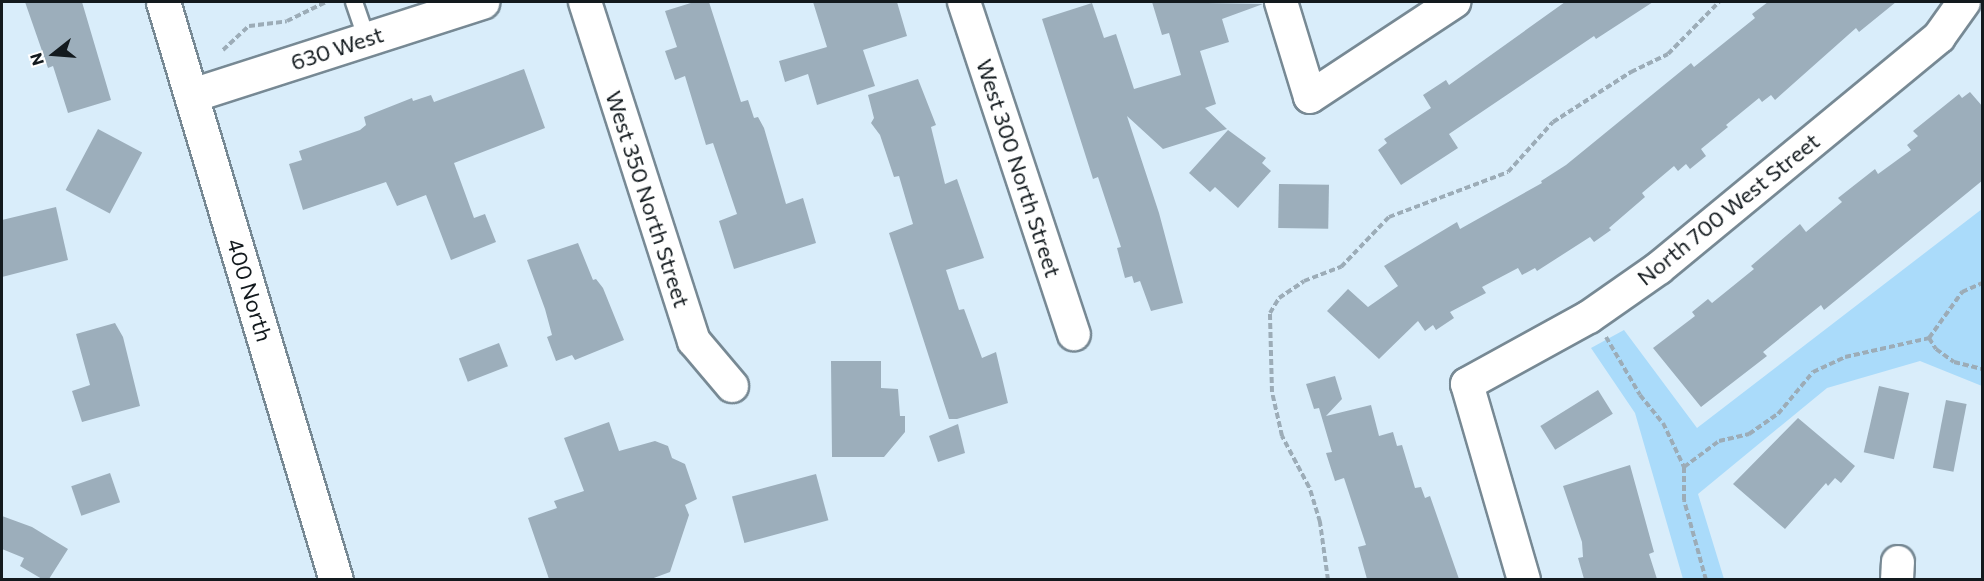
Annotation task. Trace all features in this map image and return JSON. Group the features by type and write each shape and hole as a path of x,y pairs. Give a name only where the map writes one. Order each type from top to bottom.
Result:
{"main road":[{"name":"400 North","path":"163,2 336,579"},
{"name":"630 West","path":"192,95 482,2"}],"street":[{"name":"West 350 North Street","path":"585,2 694,341 732,386"},
{"name":"West 300 North Street","path":"964,2 1074,334"},
{"path":"1281,2 1310,97 1454,2"},
{"name":"North 700 West Street","path":"1524,579 1467,384 1592,315 1659,268 1939,37 1964,2"}],"lane":[{"path":"354,2 367,39"}],"path":[{"path":"223,50 249,26 286,21 326,2"},
{"path":"1328,579 1320,522 1308,487 1282,436 1272,392 1270,313 1280,298 1304,281 1341,267 1389,218 1508,172 1553,122 1631,72 1668,54 1719,2"},
{"path":"1684,467 1719,441 1749,434 1778,414 1813,372 1845,357 1929,338 1962,292 1983,283"},
{"path":"1592,315 1628,369 1640,395 1664,423 1684,467 1684,500 1706,579"},
{"path":"1929,338 1936,349 1954,362 1983,369"}],"shaded area":[{"path":"1982,209 1982,386 1920,361 1827,388 1698,494 1724,579 1683,579 1635,413 1591,348 1624,330 1697,428"}],"building":[{"path":"25,2 82,2 111,100 68,113 53,66 48,68"},
{"path":"694,2 709,2 741,102 748,100 754,118 758,117 764,128 786,204 803,198 816,243 734,269 719,221 737,214 713,143 706,145 685,76 675,80 665,51 677,47 665,11"},
{"path":"813,2 897,2 907,36 863,50 875,86 817,105 808,74 785,82 779,61 827,47"},
{"path":"1152,2 1263,4 1222,19 1229,42 1200,51 1216,104 1205,108 1227,129 1163,149 1127,116 1159,213 1183,303 1151,311 1140,281 1134,283 1132,276 1125,278 1117,248 1121,247 1098,177 1093,179 1042,19 1092,3 1104,38 1116,34 1134,89 1181,75 1169,33 1162,35"},
{"path":"1565,2 1653,2 1596,39 1594,36 1449,134 1458,148 1401,185 1378,150 1387,143 1384,139 1431,108 1423,95 1446,80 1449,85"},
{"path":"1768,2 1896,2 1859,32 1856,28 1775,100 1771,95 1762,102 1759,98 1701,149 1706,156 1690,169 1686,164 1678,171 1674,166 1642,193 1645,197 1609,228 1611,230 1594,242 1590,237 1537,271 1535,268 1522,275 1518,268 1482,287 1486,293 1450,312 1454,318 1436,330 1433,325 1425,331 1418,321 1379,359 1327,311 1348,289 1368,307 1398,286 1384,266 1457,222 1460,229 1542,183 1541,181 1566,165 1691,63 1694,67 1755,18 1752,14"},
{"path":"524,69 545,128 454,163 474,218 485,214 496,242 451,260 426,195 397,206 386,182 303,210 289,164 302,160 299,151 360,130 366,125 364,117 412,98 413,101 431,95 434,102"},
{"path":"918,79 936,125 931,127 945,184 957,179 984,258 946,270 959,310 964,309 982,358 996,352 1008,403 957,419 949,419 889,233 913,224 899,176 894,177 880,135 871,123 874,118 868,95"},
{"path":"1970,92 1983,107 1983,180 1824,310 1821,305 1763,352 1767,356 1701,407 1653,348 1695,316 1692,312 1708,299 1712,303 1754,269 1751,266 1800,224 1806,232 1842,202 1838,198 1875,169 1878,174 1911,150 1907,145 1918,136 1913,131 1959,94 1962,98"},
{"path":"98,129 142,152 110,213 66,190"},
{"path":"1228,130 1266,158 1262,163 1271,171 1238,208 1215,187 1210,192 1189,173"},
{"path":"1279,184 1329,185 1328,229 1278,228"},
{"path":"56,207 68,260 2,277 2,220"},
{"path":"578,243 593,280 596,279 603,288 624,340 575,360 572,355 556,361 547,337 552,335 545,309 527,260"},
{"path":"115,323 123,337 140,406 82,422 72,391 90,385 76,334"},
{"path":"499,343 508,366 468,382 459,358"},
{"path":"831,361 881,361 881,388 898,389 900,416 905,416 905,432 884,457 832,457"},
{"path":"1335,376 1342,399 1326,416 1371,405 1379,436 1393,432 1397,446 1402,445 1415,488 1421,487 1425,498 1430,496 1459,579 1367,579 1358,547 1366,545 1344,478 1335,481 1326,453 1332,452 1319,408 1314,409 1306,384"},
{"path":"1879,386 1909,393 1894,459 1864,452"},
{"path":"1598,390 1613,414 1555,450 1540,426"},
{"path":"1946,400 1967,404 1953,472 1933,468"},
{"path":"1798,418 1855,466 1841,483 1835,478 1828,486 1826,483 1785,529 1733,484"},
{"path":"609,422 619,451 655,441 668,446 672,458 685,464 697,499 685,505 689,515 670,572 651,579 549,579 528,518 557,508 554,501 584,491 564,438"},
{"path":"958,424 965,453 938,462 929,436"},
{"path":"1630,465 1654,552 1649,554 1657,579 1584,579 1578,558 1583,557 1582,542 1563,486"},
{"path":"110,473 120,502 81,516 71,486"},
{"path":"816,474 828,520 744,543 732,497"},
{"path":"2,516 32,527 68,549 49,579 42,579 20,566 24,558 2,549"}]}
